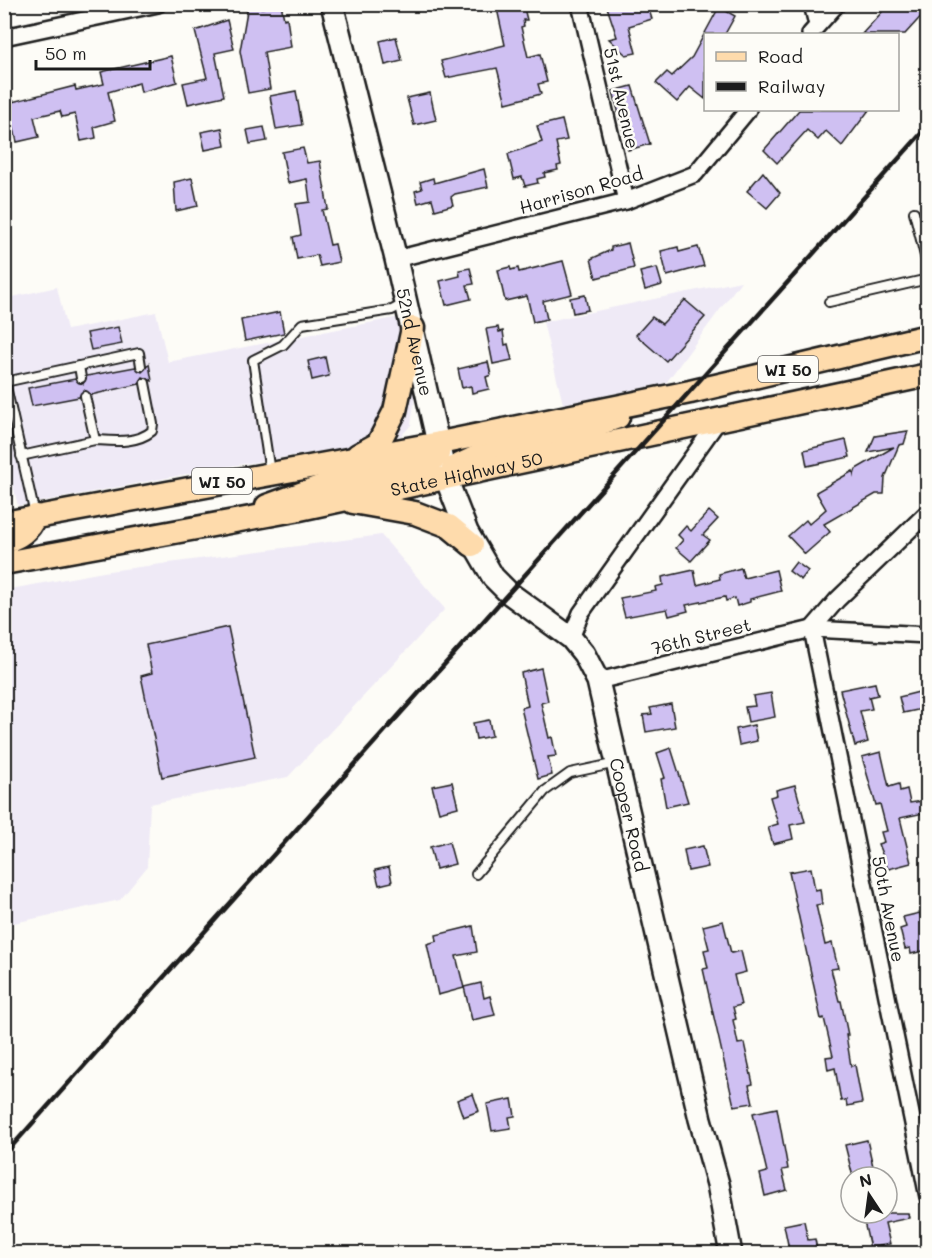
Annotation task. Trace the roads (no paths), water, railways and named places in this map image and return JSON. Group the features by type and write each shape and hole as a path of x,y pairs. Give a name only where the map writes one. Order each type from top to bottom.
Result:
{"main road":[{"path":"353,458 378,444 396,411 413,328"},
{"name":"State Highway 50","path":"4,523 270,472 440,443 648,401 927,336"},
{"name":"State Highway 50","path":"4,563 342,500 927,375"},
{"path":"447,478 454,467 470,459 589,429 648,401"},
{"path":"224,523 322,486 428,465 438,454 440,443"},
{"path":"342,500 415,513 449,526 472,545"},
{"path":"4,542 16,538 30,528 35,516"}],"street":[{"path":"4,37 158,4"},
{"name":"52nd Avenue","path":"332,4 407,302 447,478 472,545 494,577 509,593 571,638"},
{"name":"51st Avenue","path":"580,4 626,201"},
{"path":"812,4 813,30"},
{"path":"813,30 837,4"},
{"name":"Harrison Road","path":"396,259 626,201 695,174 747,111"},
{"path":"571,638 581,613 717,421"},
{"path":"812,629 837,600 927,512"},
{"name":"76th Street","path":"598,681 812,629 927,635"},
{"name":"50th Avenue","path":"812,629 927,1197"},
{"name":"Cooper Road","path":"571,638 584,654 598,681 619,763 700,1119 718,1184 731,1254"}],"lane":[{"path":"914,212 927,268"},
{"path":"829,302 927,279"},
{"path":"270,472 253,360 283,345 302,324 392,310 407,302"},
{"path":"35,516 4,382 139,353 141,366"},
{"path":"79,366 81,378"},
{"path":"21,456 95,440 126,441 145,437 152,431 145,383"},
{"path":"85,396 95,440"},
{"path":"476,874 545,791 570,773 619,763"}],"railway":[{"path":"4,1155 928,126"}]}
